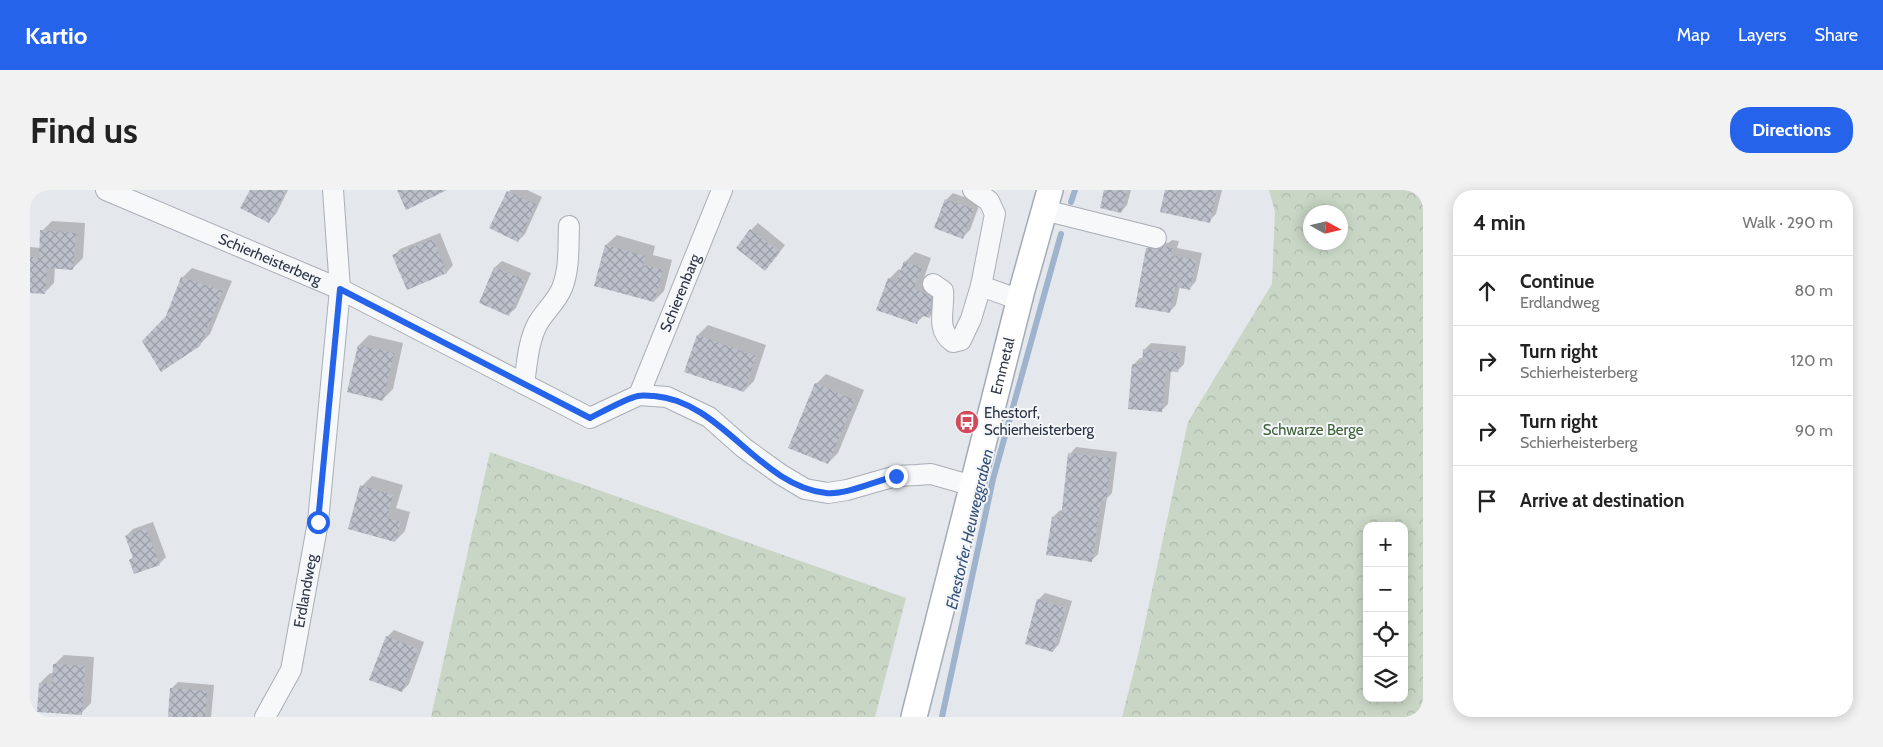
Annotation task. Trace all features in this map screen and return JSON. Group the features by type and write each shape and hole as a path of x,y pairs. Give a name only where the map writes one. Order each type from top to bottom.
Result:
{"main road":[{"name":"Emmetal","path":"914,717 1047,200"}],"street":[{"name":"Schierheisterberg","path":"106,190 340,289 590,418 639,396 667,397 709,416 744,448 805,489 828,493 847,490 896,476 916,474 931,474 973,486"},
{"name":"Erdlandweg","path":"265,717 291,670 318,522 340,289 333,190"},
{"name":"Schierenbarg","path":"639,396 722,190"},
{"path":"932,284 943,291 941,318 948,338 953,342 960,340 971,319 981,286 995,214 988,201 973,190"},
{"path":"1047,200 1156,238"},
{"path":"524,384 530,344 538,324 557,298 562,287 568,265 569,226"},
{"path":"981,286 1020,300"}],"green space":[{"name":"Schwarze Berge","path":"1269,190 1423,190 1423,717 1122,717 1139,651 1188,422 1272,284 1275,212"},
{"path":"490,452 906,598 875,717 431,717"}],"building":[{"path":"250,190 286,190 269,223 240,208"},
{"path":"397,190 447,190 406,210"},
{"path":"1104,190 1127,190 1121,213 1100,208"},
{"path":"1165,190 1217,190 1210,223 1160,212"},
{"path":"507,191 536,204 518,242 489,228"},
{"path":"945,199 974,209 963,239 934,228"},
{"path":"750,229 780,252 765,271 736,248"},
{"path":"40,230 76,233 73,270 47,268 45,294 30,293 30,257 39,258"},
{"path":"433,239 447,273 407,290 392,255"},
{"path":"605,245 646,256 643,265 663,270 654,302 594,286"},
{"path":"1164,246 1172,248 1171,255 1196,260 1190,290 1175,287 1170,313 1135,307 1146,248 1159,249"},
{"path":"904,261 922,268 914,288 931,297 930,318 920,315 917,324 876,310 888,278 896,283"},
{"path":"494,267 525,280 509,316 479,303"},
{"path":"181,277 223,291 200,346 161,372 142,341 166,316"},
{"path":"697,335 756,356 744,392 684,372"},
{"path":"358,345 394,353 383,401 347,392"},
{"path":"1143,349 1180,353 1178,372 1166,371 1162,412 1128,409 1132,364 1142,365"},
{"path":"815,383 855,400 828,464 788,448"},
{"path":"1068,453 1111,458 1106,502 1101,501 1092,562 1046,555 1052,517 1061,518"},
{"path":"360,485 393,495 387,518 401,522 395,542 348,529"},
{"path":"146,528 160,565 134,574 129,560 133,558 125,536"},
{"path":"1037,599 1066,608 1053,652 1025,644"},
{"path":"386,636 418,649 402,692 369,680"},
{"path":"53,664 85,666 82,715 37,712 39,683 52,684"},
{"path":"170,688 207,691 205,717 168,717"}],"waterway":[{"name":"Ehestorfer Heuweggraben","path":"1071,202 1075,190"},
{"name":"Ehestorfer Heuweggraben","path":"942,717 993,479 1061,234"}],"place":[{"name":"Ehestorf, Schierheisterberg","path":"967,422"}],"route":[{"path":"318,522 340,289 590,418 639,396 667,397 709,416 744,448 805,489 828,493 847,490 896,476"}]}
